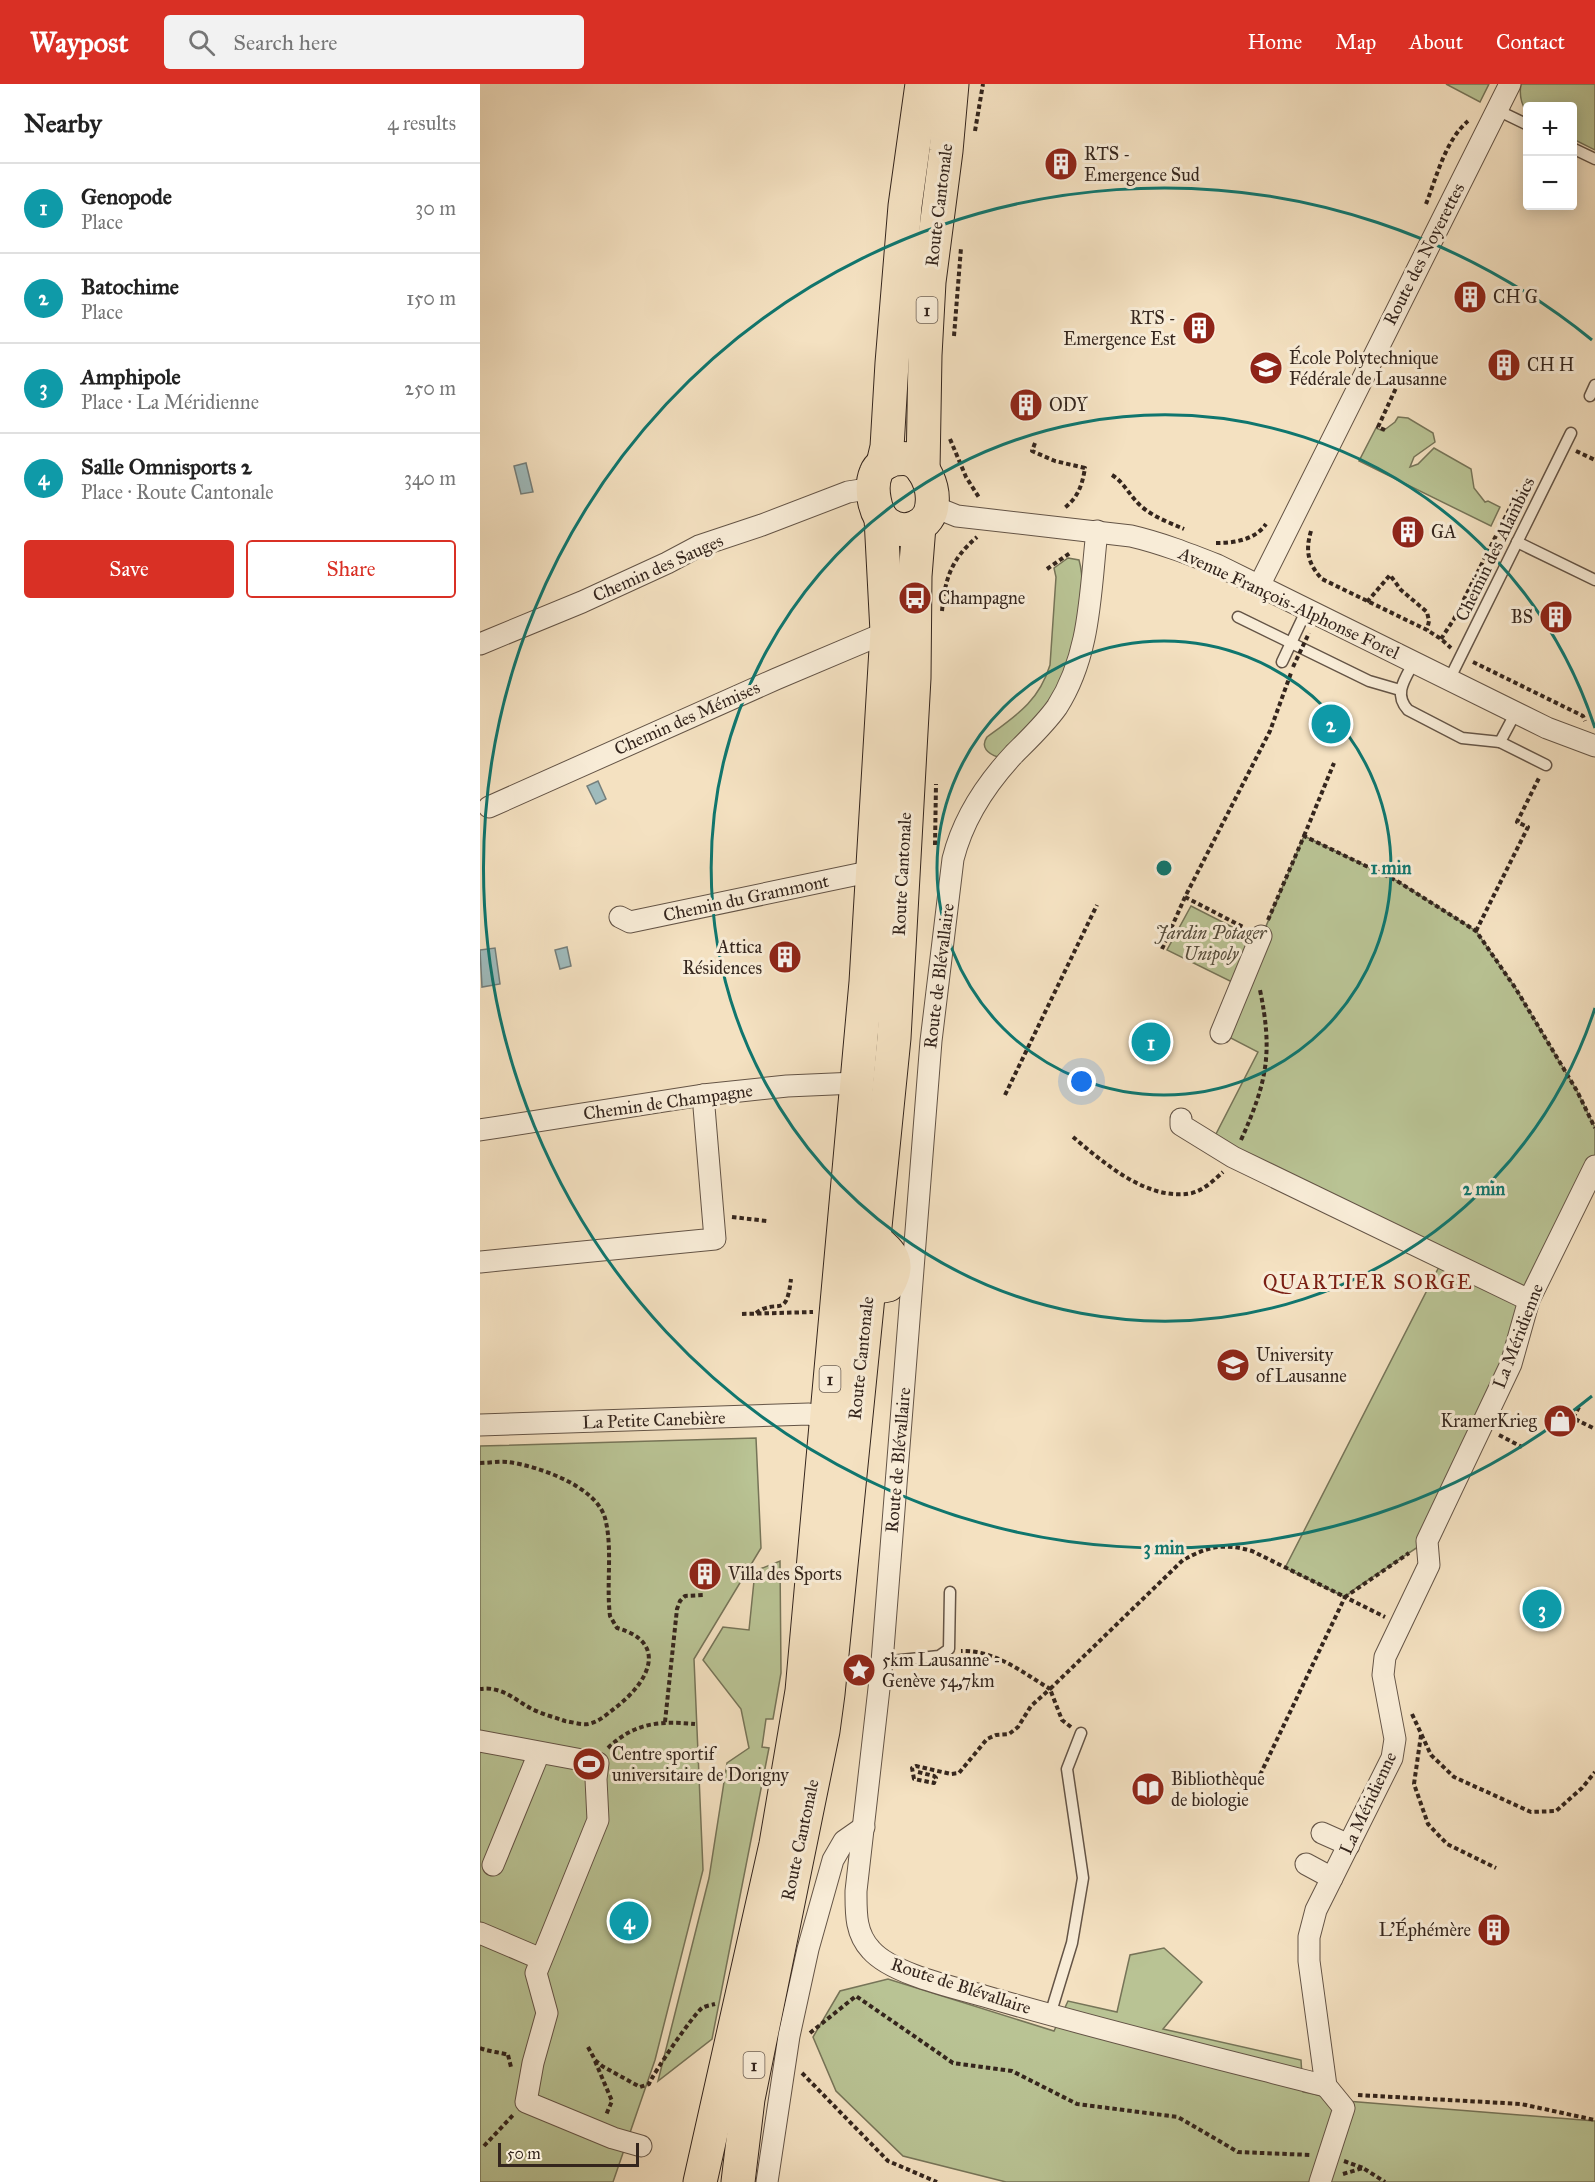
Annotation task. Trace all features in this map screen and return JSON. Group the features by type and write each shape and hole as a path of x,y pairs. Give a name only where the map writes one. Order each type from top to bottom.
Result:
{"main road":[{"name":"Route Cantonale","path":"707,2172 717,2104 776,1844 802,1691 866,992 887,632 879,490 887,447 905,206 922,84"},
{"name":"Route Cantonale","path":"923,470 929,282 952,84"},
{"path":"894,459 908,459 923,470 932,495 926,516 911,530 900,530 888,525 879,490 894,459"},
{"name":"Route Cantonale","path":"738,2182 748,2099 823,1731 894,1038 914,678 915,576 926,516"},
{"path":"848,1174 854,1212 850,1270 854,1279 868,1284"}],"street":[{"name":"Route des Noyerettes","path":"1259,586 1509,84"},
{"name":"Chemin des Sauges","path":"480,645 582,602 699,546 848,492 879,490"},
{"name":"Avenue François-Alphonse Forel","path":"926,516 957,516 1097,531 1153,541 1217,565 1547,728 1595,746"},
{"name":"Route de Blévallaire","path":"1097,531 1085,637 1075,674 1049,717 993,779 959,836 953,859 931,1041 882,1662 856,1891 856,1919 861,1937 871,1951 882,1960 913,1974 1050,2015 1326,2086"},
{"name":"Chemin des Mémises","path":"489,807 648,735 887,632"},
{"name":"Chemin du Grammont","path":"620,917 630,922 873,871"},
{"path":"1221,1033 1257,945"},
{"name":"Chemin de Champagne","path":"480,1130 703,1095 787,1086 856,1083"},
{"path":"480,1262 715,1239 703,1095"},
{"path":"1181,1119 1181,1125 1233,1157 1529,1300"},
{"name":"La Méridienne","path":"1320,2181 1344,2108 1326,2086 1309,1961 1309,1947 1316,1910 1392,1758 1395,1739 1383,1667 1385,1657 1429,1565 1427,1541 1511,1364 1529,1300 1593,1177"},
{"name":"La Petite Canebière","path":"480,1425 809,1414 826,1419"},
{"path":"480,1742 598,1763 596,1779 598,1820 536,1973 547,2013 533,2062 526,2102 613,2138 641,2146"},
{"path":"493,1865 539,1753"},
{"path":"767,2182 788,2043 808,1949 833,1860 844,1841 864,1827"},
{"path":"1322,1833 1349,1845"},
{"path":"1306,1864 1332,1878"},
{"path":"480,1933 541,1959"}],"lane":[{"path":"1497,110 1523,123"},
{"path":"1577,150 1595,159"},
{"path":"1590,396 1595,385"},
{"name":"Chemin des Alambics","path":"1449,680 1571,433"},
{"path":"1517,542 1595,580"},
{"path":"1282,662 1307,609"},
{"path":"1238,617 1369,681 1400,690"},
{"path":"1414,662 1400,690 1403,704 1415,715 1462,738 1500,742 1546,765"},
{"path":"1500,742 1515,712"},
{"path":"882,1662 939,1656 949,1649 950,1592"},
{"path":"1050,2015 1072,1943 1083,1878 1067,1769 1081,1733"}],"path":[{"path":"974,140 983,84"},
{"path":"1422,215 1456,131 1470,120"},
{"path":"953,341 962,239"},
{"path":"1385,430 1378,426 1402,375"},
{"path":"948,430 953,450 966,477 984,504"},
{"path":"1035,443 1032,451 1085,468 1082,486 1072,502 1062,509 1055,510"},
{"path":"1565,445 1595,460"},
{"path":"1112,475 1122,481 1141,506 1193,534"},
{"path":"1441,639 1454,619 1513,502 1533,511"},
{"path":"1215,543 1244,540 1262,529 1270,518"},
{"path":"1312,527 1308,556 1311,568 1322,579 1427,630 1452,649"},
{"path":"942,615 949,571 965,548 981,533"},
{"path":"1047,569 1070,553"},
{"path":"1367,602 1390,575 1401,590 1427,612 1429,621 1427,630"},
{"path":"1162,949 1185,897 1270,731 1293,667 1309,633"},
{"path":"1470,661 1583,717 1586,725"},
{"path":"1073,1137 1116,1170 1148,1188 1172,1194 1194,1193 1212,1182 1227,1168 1256,1105 1265,1076 1267,1031 1257,945 1334,763"},
{"path":"936,775 935,858 953,859"},
{"path":"1476,931 1528,827 1517,822 1534,789"},
{"path":"1304,836 1397,881 1476,931 1516,989 1595,1128"},
{"path":"1185,897 1257,945"},
{"path":"1005,1095 1097,905"},
{"path":"736,1217 767,1221"},
{"path":"755,1314 763,1308 781,1307 789,1297 791,1279"},
{"path":"742,1314 817,1312"},
{"path":"1579,1407 1573,1418 1595,1429"},
{"path":"1482,1426 1522,1447"},
{"path":"480,1463 506,1462 532,1468 580,1488 599,1505 607,1531 610,1616 617,1628 632,1632 645,1642 649,1654 647,1669 639,1686 624,1702 599,1720 586,1725 540,1712 497,1689 480,1689"},
{"path":"1260,1775 1345,1597 1427,1541"},
{"path":"918,1772 934,1776 936,1778 934,1783 931,1783 914,1779 912,1768 916,1766 951,1774 959,1773 987,1739 996,1735 1009,1734 1018,1727 1031,1706 1183,1560 1210,1547 1238,1547 1252,1551 1400,1625"},
{"path":"665,1722 677,1609 685,1596 705,1595"},
{"path":"949,1649 976,1650 999,1658 1050,1689 1062,1720 1081,1733"},
{"path":"1411,1713 1431,1755 1454,1777 1531,1812 1556,1811 1582,1788 1595,1772"},
{"path":"598,1763 604,1752 633,1730 665,1722 695,1724"},
{"path":"1421,1734 1414,1784 1428,1824 1447,1844 1496,1868"},
{"path":"937,2182 888,2161 798,2070 788,2043 808,2035 856,1996 953,2062 1012,2071 1077,2104 1178,2117 1238,2152 1329,2156"},
{"path":"595,2060 640,2087 648,2084 653,2073 702,2008 722,2002"},
{"path":"588,2046 612,2101 606,2115 613,2138"},
{"path":"480,2048 533,2062"},
{"path":"1326,2086 1349,2095 1521,2104 1595,2120"},
{"path":"484,2146 526,2102"},
{"path":"1320,2181 1363,2168 1385,2182"}],"green space":[{"path":"1446,84 1489,84 1480,102"},
{"path":"1521,84 1595,84 1595,150 1577,141 1577,102 1523,102 1523,106"},
{"path":"1398,417 1408,418 1433,433 1435,442 1414,457 1410,467 1418,464 1434,448 1471,469 1474,488 1485,502 1488,501 1500,507 1491,526 1359,461 1376,428 1383,431"},
{"path":"1068,558 1079,560 1082,595 1076,636 1063,675 1055,692 1035,720 998,757 994,756 985,747 987,737 1008,722 1033,698 1050,665 1056,577 1054,568"},
{"path":"1304,836 1397,881 1476,931 1516,989 1577,1091 1595,1128 1595,1166 1427,1541 1345,1597 1285,1568 1443,1259 1215,1136 1258,1052 1221,1033"},
{"name":"Jardin Potager Unipoly","path":"1191,906 1254,938 1232,982 1167,950"},
{"name":"Centre sportif universitaire de Dorigny","path":"756,1438 761,1548 694,1659 703,1870 655,2060 613,2182 480,2182 480,1446"},
{"path":"780,1561 781,1673 773,1719 766,1719 762,1747 769,1748 712,2039 658,2081 709,1878 727,1763 749,1748 741,1709 703,1660 723,1627 749,1630 755,1571"},
{"path":"1164,1948 1202,1982 1163,2029 1301,2060 1303,2092 1346,2101 1595,2121 1595,2182 1006,2182 903,2156 836,2091 813,2037 840,1991 888,1979 1054,2031 1068,2001 1117,2012 1130,1955"}],"water":[{"path":"526,463 533,492 521,494 514,466"},
{"path":"598,781 606,799 596,804 587,786"},
{"path":"567,947 571,966 560,969 555,950"},
{"path":"495,948 500,984 482,987 480,950"}],"place":[{"name":"RTS - Emergence Sud","path":"1061,164"},
{"name":"CH G","path":"1470,297"},
{"name":"RTS - Emergence Est","path":"1199,328"},
{"name":"CH H","path":"1504,365"},
{"name":"École Polytechnique Fédérale de Lausanne","path":"1266,368"},
{"name":"ODY","path":"1026,405"},
{"name":"GA","path":"1408,532"},
{"name":"Champagne","path":"915,598"},
{"name":"BS","path":"1556,617"},
{"name":"Batochime","path":"1331,724"},
{"name":"Attica Résidences","path":"785,957"},
{"name":"Genopode","path":"1151,1042"},
{"name":"University of Lausanne","path":"1233,1365"},
{"name":"KramerKrieg","path":"1560,1421"},
{"name":"Villa des Sports","path":"705,1574"},
{"name":"Amphipole","path":"1542,1609"},
{"name":"5km Lausanne - Genève 54,7km","path":"859,1670"},
{"name":"Centre sportif universitaire de Dorigny","path":"589,1764"},
{"name":"Bibliothèque de biologie","path":"1148,1789"},
{"name":"Salle Omnisports 2","path":"629,1921"},
{"name":"L'Éphémère","path":"1494,1930"}],"district":[{"name":"QUARTIER SORGE","path":"1368,1282"}]}
